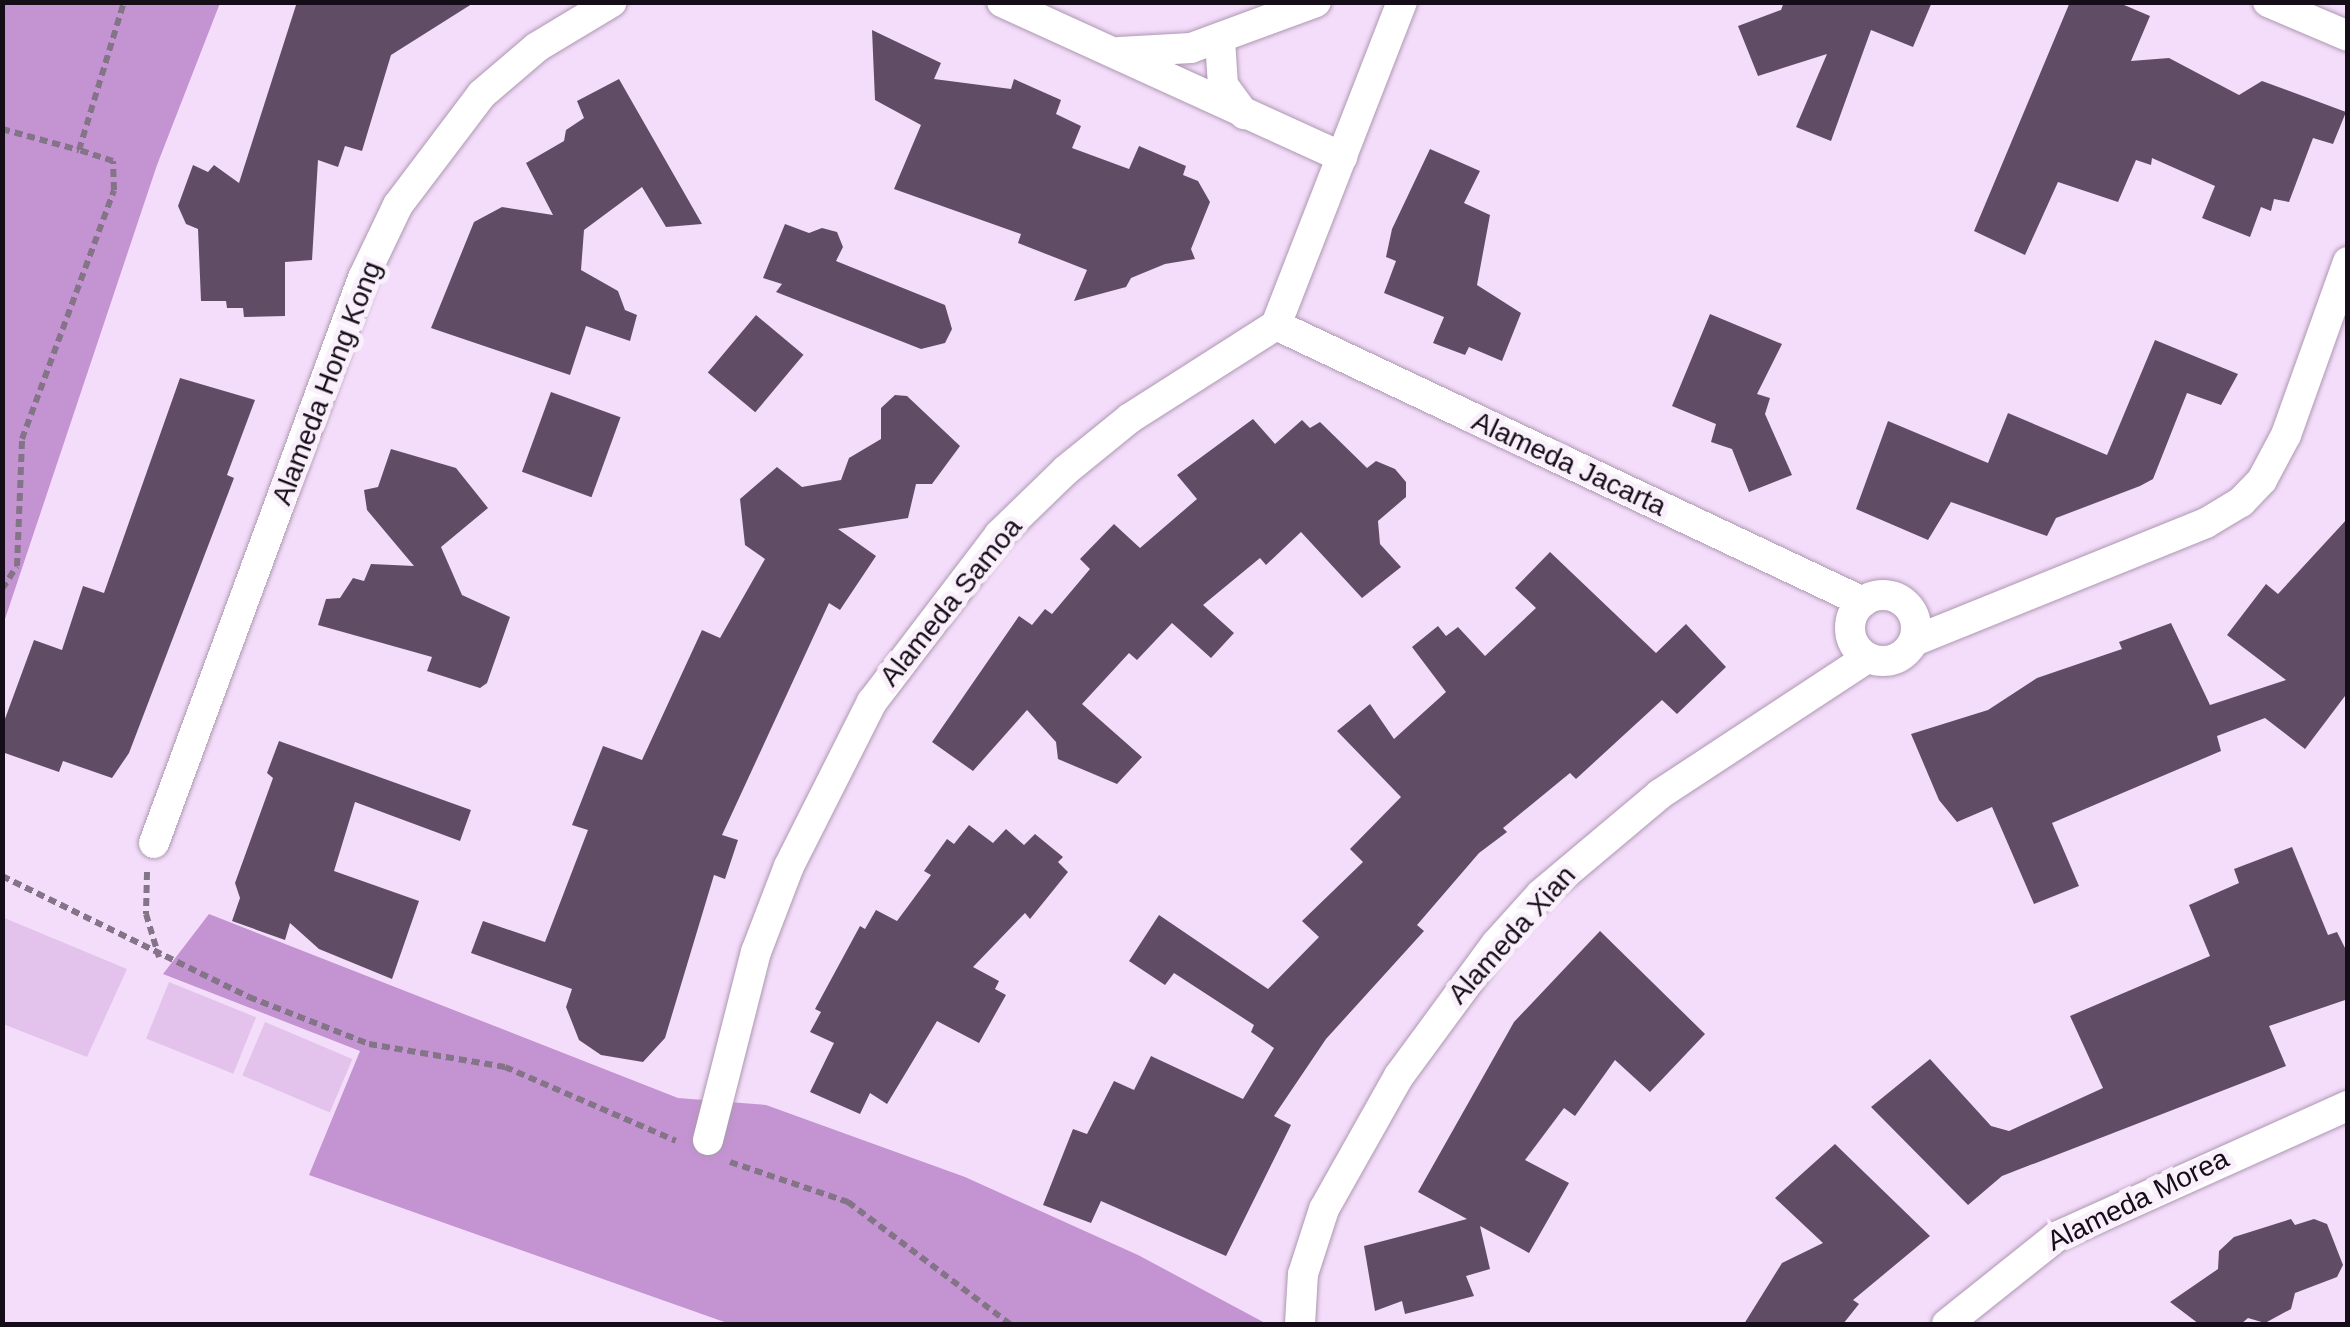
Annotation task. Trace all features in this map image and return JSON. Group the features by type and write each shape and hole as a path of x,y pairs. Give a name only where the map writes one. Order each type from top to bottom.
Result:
{"street":[{"name":"Alameda Hong Kong","path":"154,844 363,278 398,205 482,94 537,46 612,2"},
{"path":"1002,2 1245,116 1342,156"},
{"path":"1106,52 1157,52 1220,40 1316,2"},
{"path":"1276,326 1402,2"},
{"path":"2268,2 2310,10 2348,36"},
{"path":"1220,40 1223,85 1245,116"},
{"path":"1914,641 1915,620 1903,602 1883,595 1863,602 1850,631 1868,658 1889,661 1914,641 2206,523 2240,502 2262,480 2286,435 2348,262"},
{"name":"Alameda Jacarta","path":"1276,326 1863,602"},
{"name":"Alameda Samoa","path":"705,1148 746,988 788,866 834,768 882,688 999,535 1066,470 1130,418 1276,326"},
{"name":"Alameda Xian","path":"1300,1324 1303,1274 1324,1209 1399,1076 1496,944 1555,881 1660,794 1868,658"},
{"name":"Alameda Morea","path":"1947,1324 2056,1236 2348,1106"}],"path":[{"path":"79,150 124,2"},
{"path":"2,129 113,161 114,190 22,440 17,566 2,589"},
{"path":"154,844 143,888 159,958"},
{"path":"2,876 159,958 369,1044 506,1067 848,1202 1010,1324"}],"shaded area":[{"path":"3,2 220,3 157,165 3,625"},
{"path":"209,914 678,1098 766,1105 965,1177 1138,1255 1267,1324 730,1324 309,1175 360,1051 163,974"},
{"path":"2,917 127,969 87,1057 3,1024"},
{"path":"169,982 256,1017 233,1074 146,1039"},
{"path":"265,1022 352,1059 330,1113 242,1075"}],"building":[{"path":"297,2 475,2 391,55 362,151 345,146 338,167 318,160 312,260 285,262 285,316 244,317 243,308 227,308 226,301 201,301 198,229 186,224 178,206 193,165 208,172 214,165 239,183"},
{"path":"1784,2 1932,2 1913,47 1871,30 1831,141 1796,127 1827,54 1758,76 1738,26 1781,10"},
{"path":"2070,2 2117,2 2150,16 2131,61 2169,58 2239,95 2262,81 2346,112 2333,144 2313,138 2289,202 2274,199 2271,211 2261,207 2250,237 2202,218 2215,186 2152,158 2151,165 2136,160 2118,202 2058,182 2025,255 1974,231"},
{"path":"872,30 941,63 934,79 1011,89 1014,79 1061,100 1056,114 1081,126 1072,148 1129,169 1139,146 1186,166 1183,175 1198,181 1210,202 1191,249 1195,259 1165,264 1131,278 1126,287 1074,301 1087,270 1018,243 1021,234 894,189 921,125 875,100"},
{"path":"619,79 702,224 666,227 642,187 584,230 581,270 618,291 625,310 637,315 630,341 586,326 570,375 431,328 474,222 502,207 553,215 526,163 564,141 566,130 584,118 577,101"},
{"path":"1430,149 1480,171 1464,203 1490,215 1477,285 1521,313 1502,361 1469,347 1465,355 1433,343 1444,317 1384,293 1396,261 1386,257 1392,229"},
{"path":"785,224 809,233 822,228 837,232 843,247 836,261 945,305 952,329 945,343 921,349 776,292 782,284 763,278"},
{"path":"1710,314 1782,344 1757,394 1770,398 1765,414 1792,475 1749,492 1732,449 1711,442 1716,424 1672,406"},
{"path":"756,315 803,355 755,412 708,372"},
{"path":"2155,340 2238,374 2221,405 2187,393 2153,479 2056,518 2047,536 1951,502 1928,540 1856,509 1888,421 1988,463 2008,413 2107,455"},
{"path":"180,378 255,400 227,475 234,478 129,753 112,778 63,761 59,772 2,752 2,727 34,640 62,650 83,586 104,593"},
{"path":"551,392 621,417 591,497 522,472"},
{"path":"895,395 907,396 960,446 932,484 916,484 908,518 838,529 876,556 840,610 829,603 722,835 738,840 725,879 714,875 665,1038 643,1062 601,1055 579,1040 566,1007 572,989 471,953 483,921 545,942 588,830 572,825 603,746 642,760 702,630 720,638 765,559 745,545 740,499 777,467 802,487 841,480 849,458 881,439 881,408"},
{"path":"1253,419 1275,444 1302,420 1310,428 1320,422 1367,468 1376,461 1395,469 1406,482 1406,497 1378,521 1380,544 1401,567 1362,598 1301,532 1266,565 1260,558 1203,605 1234,633 1211,658 1172,623 1137,660 1129,653 1082,704 1142,757 1117,784 1058,759 1056,742 1027,710 973,771 932,742 1019,616 1032,625 1045,609 1052,614 1090,569 1080,559 1114,524 1140,548 1197,499 1177,475"},
{"path":"391,449 456,468 488,508 441,547 462,595 510,617 487,683 480,688 427,671 432,657 318,625 326,599 340,598 353,578 364,581 371,564 414,566 367,510 364,490 378,487"},
{"path":"2348,518 2348,692 2305,749 2265,718 2217,736 2221,751 2052,823 2079,886 2034,904 1992,807 1957,822 1939,800 1911,734 1988,710 2037,678 2122,649 2119,642 2171,623 2210,705 2286,680 2227,635 2266,584 2278,594"},
{"path":"1550,552 1656,653 1686,624 1726,667 1677,714 1662,700 1576,779 1570,773 1503,828 1507,832 1479,853 1417,925 1424,931 1326,1039 1274,1116 1291,1125 1226,1256 1101,1201 1091,1223 1043,1205 1073,1129 1087,1134 1114,1081 1134,1090 1151,1056 1243,1099 1274,1048 1251,1032 1254,1025 1174,973 1165,985 1129,961 1159,915 1268,989 1319,937 1302,921 1363,862 1350,849 1401,797 1337,731 1370,704 1394,739 1446,692 1412,647 1438,626 1446,636 1458,627 1485,656 1536,608 1515,588"},
{"path":"279,741 471,810 460,841 355,802 334,871 419,901 392,979 319,949 290,923 285,940 232,921 240,898 235,883 273,778 267,773"},
{"path":"969,825 993,843 1006,829 1024,845 1035,834 1063,857 1058,862 1068,872 1030,919 1025,913 973,967 999,981 995,989 1006,995 979,1043 937,1021 887,1104 870,1093 860,1114 810,1092 834,1043 810,1032 821,1012 815,1009 860,926 865,929 876,910 897,921 931,875 924,871 947,839 954,844"},
{"path":"2292,847 2328,935 2337,932 2348,954 2348,999 2269,1026 2286,1066 2002,1176 1968,1205 1871,1107 1930,1059 1991,1126 2009,1131 2103,1088 2070,1016 2210,956 2189,905 2239,883 2234,869"},
{"path":"1600,931 1705,1034 1650,1092 1615,1060 1575,1116 1564,1108 1525,1160 1569,1183 1529,1253 1480,1226 1490,1269 1466,1276 1474,1296 1405,1314 1402,1301 1375,1311 1364,1246 1467,1219 1418,1192 1514,1022"},
{"path":"1835,1144 1930,1236 1853,1300 1859,1304 1843,1324 1744,1324 1782,1263 1823,1243 1775,1198"},
{"path":"2291,1219 2295,1225 2314,1219 2327,1224 2343,1265 2337,1277 2295,1293 2291,1309 2265,1323 2248,1318 2241,1324 2199,1324 2170,1302 2218,1269 2219,1251 2234,1237"}]}
